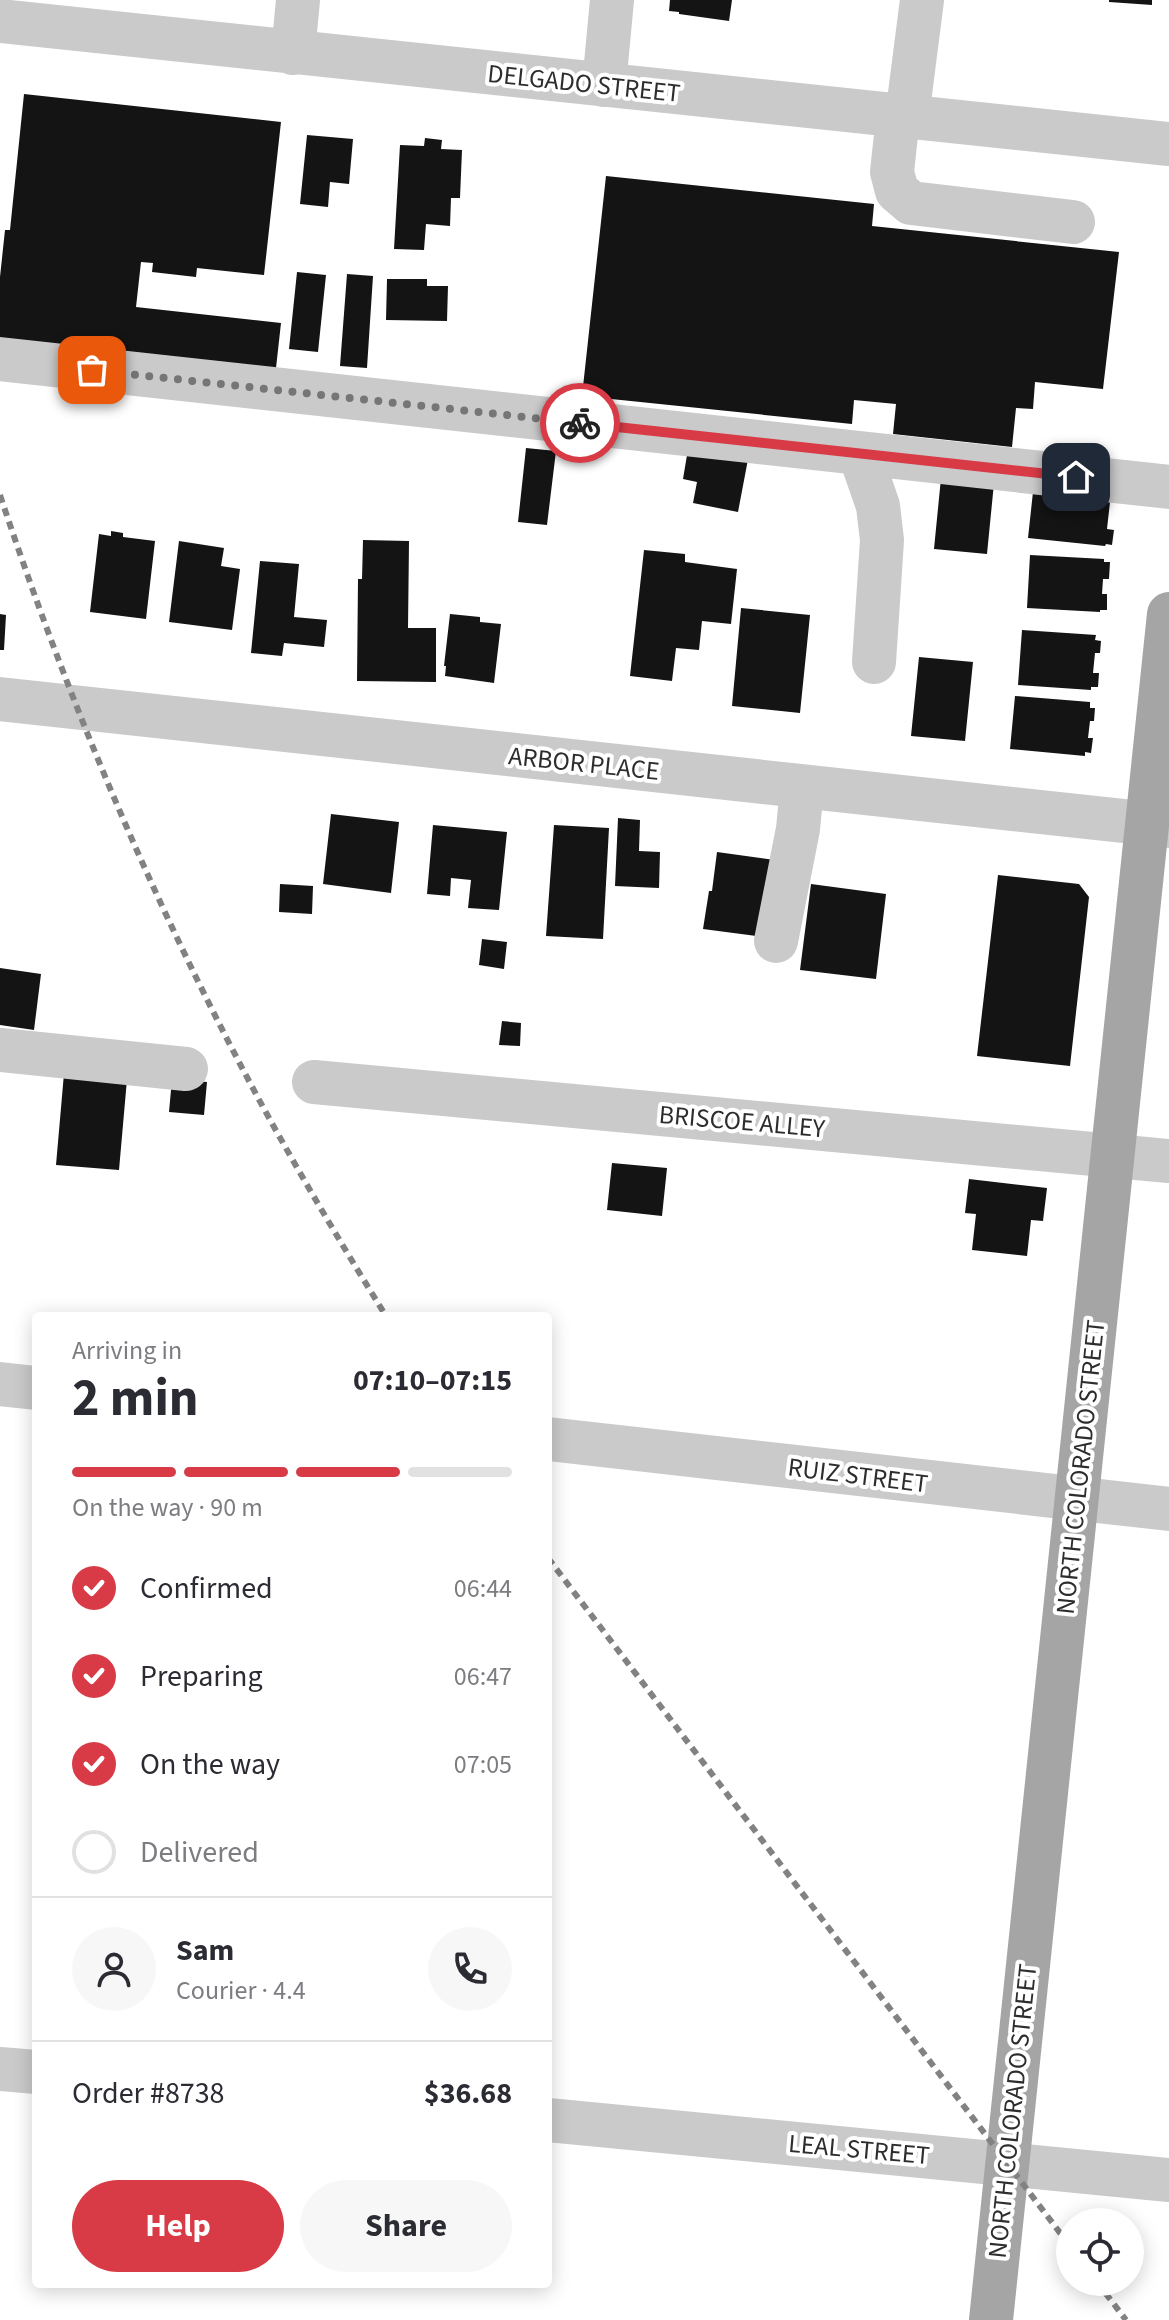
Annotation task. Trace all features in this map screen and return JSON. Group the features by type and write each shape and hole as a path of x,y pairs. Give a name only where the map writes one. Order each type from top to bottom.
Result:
{"main road":[{"name":"NORTH COLORADO STREET","path":"991,2320 1113,1155 1158,825 1169,614"}],"street":[{"path":"293,53 298,0"},
{"path":"604,85 612,0"},
{"path":"922,0 892,172 897,191 911,203 1073,222"},
{"name":"DELGADO STREET","path":"0,21 1169,144"},
{"path":"0,359 1169,487"},
{"path":"860,454 878,506 882,540 874,662"},
{"name":"ARBOR PLACE","path":"0,699 1158,825"},
{"path":"776,941 798,829 802,787"},
{"path":"0,1050 186,1069"},
{"name":"BRISCOE ALLEY","path":"314,1082 1169,1161"},
{"path":"0,1384 32,1388"},
{"name":"RUIZ STREET","path":"552,1439 1169,1509"},
{"path":"0,2069 32,2072"},
{"name":"LEAL STREET","path":"552,2120 1169,2180"}],"building":[{"path":"670,0 732,0 729,21 669,11"},
{"path":"1152,0 1152,5 1109,2"},
{"path":"24,94 281,122 264,275 197,268 196,277 152,272 153,263 141,262 136,307 281,323 276,368 0,339 0,277 5,230 10,230"},
{"path":"307,135 353,139 349,184 330,182 328,207 300,204"},
{"path":"425,138 442,140 441,149 462,150 460,198 451,198 450,226 426,224 424,250 394,249 400,145 424,146"},
{"path":"606,176 874,204 872,226 1119,252 1103,389 1035,382 1033,409 1016,408 1012,447 893,434 896,404 854,400 852,424 582,396"},
{"path":"297,272 326,275 318,352 289,349"},
{"path":"347,274 373,276 367,368 340,366"},
{"path":"387,279 427,279 427,286 448,286 447,321 386,320"},
{"path":"689,443 749,454 738,512 693,503 697,482 683,479"},
{"path":"526,448 556,451 547,525 518,522"},
{"path":"941,478 994,483 987,554 934,549"},
{"path":"1033,492 1111,493 1107,529 1114,530 1112,545 1028,538"},
{"path":"111,531 123,533 123,537 155,541 146,619 90,612 99,534 111,536"},
{"path":"363,540 409,541 408,628 436,628 436,682 357,681 358,579 362,579"},
{"path":"179,541 224,548 221,566 240,569 232,630 169,622"},
{"path":"644,550 685,554 685,562 737,569 731,624 702,621 699,650 676,648 672,681 630,676"},
{"path":"1030,555 1104,559 1104,562 1110,562 1109,579 1103,579 1102,594 1107,594 1107,610 1027,608"},
{"path":"260,561 299,564 294,617 327,620 324,647 284,643 282,656 251,653"},
{"path":"741,608 810,615 800,713 732,706"},
{"path":"0,614 6,615 4,650 0,650"},
{"path":"450,614 480,617 480,622 501,624 494,683 445,676"},
{"path":"1022,630 1096,635 1095,640 1101,641 1100,653 1095,653 1093,673 1099,673 1098,687 1091,687 1091,690 1018,685"},
{"path":"919,657 973,662 965,741 911,736"},
{"path":"1015,696 1090,702 1090,708 1095,708 1088,738 1093,738 1091,753 1085,752 1085,756 1010,749"},
{"path":"331,814 399,822 391,893 323,884"},
{"path":"618,818 640,820 639,851 660,852 659,888 615,886"},
{"path":"433,825 507,832 499,910 468,908 471,880 451,878 450,896 427,894"},
{"path":"554,825 609,828 603,939 546,936"},
{"path":"717,852 775,860 764,937 703,929"},
{"path":"998,875 1079,884 1089,897 1070,1066 977,1056"},
{"path":"280,884 313,886 312,914 279,912"},
{"path":"811,884 886,894 876,979 800,970"},
{"path":"482,939 507,942 504,969 479,965"},
{"path":"0,968 41,974 34,1030 0,1025"},
{"path":"502,1021 521,1023 520,1046 499,1045"},
{"path":"65,1062 128,1068 119,1170 56,1165"},
{"path":"172,1079 207,1082 204,1115 169,1112"},
{"path":"612,1163 667,1168 662,1216 607,1210"},
{"path":"969,1179 1047,1188 1043,1221 1031,1220 1027,1256 972,1250 976,1214 965,1213"}],"railway":[{"path":"0,495 86,730 187,959 278,1134 384,1312"},
{"path":"552,1563 1056,2228"},
{"path":"1108,2296 1126,2320"}],"way so far":[{"path":"92,370 580,423"}],"route":[{"path":"580,423 1076,477"}]}
